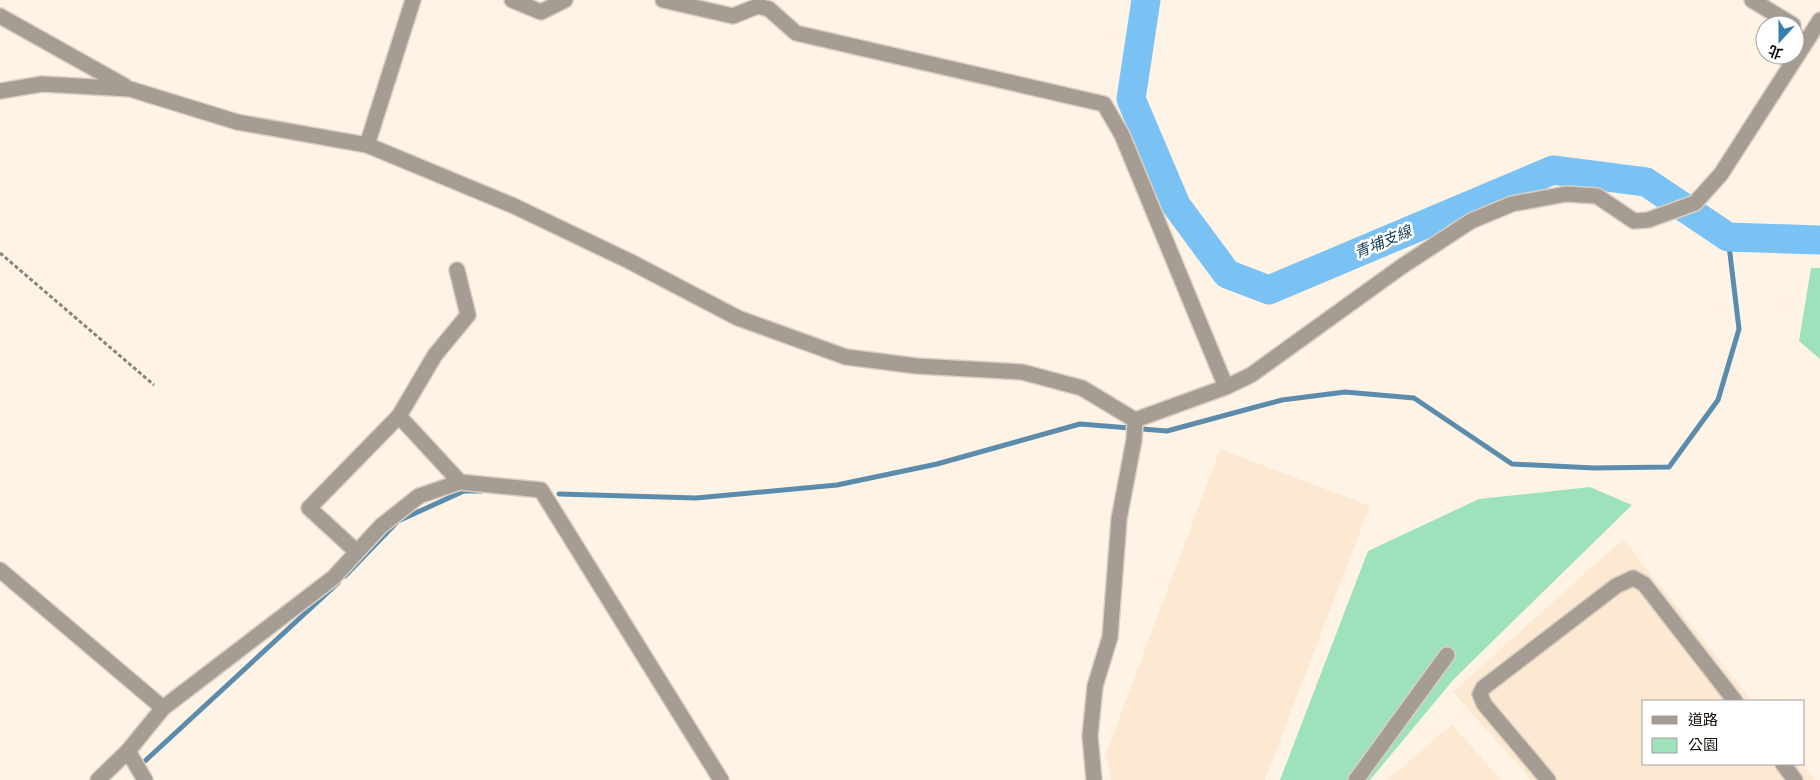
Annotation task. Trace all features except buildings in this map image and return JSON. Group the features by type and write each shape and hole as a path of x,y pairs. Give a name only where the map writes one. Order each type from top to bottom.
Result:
{"street":[{"path":"367,145 413,0"},
{"path":"512,0 541,12 565,0"},
{"path":"663,0 733,16 758,6 769,9 796,33 1104,104 1122,135 1226,387"},
{"path":"1752,0 1776,15"},
{"path":"0,16 130,89 237,122 367,145 514,206 629,261 738,318 846,357 917,366 1022,372 1082,388 1135,420"},
{"path":"1135,420 1226,387 1251,375 1401,266 1471,221 1512,204 1566,194 1597,196 1634,221 1651,220 1694,204 1721,174 1815,39 1820,20"},
{"path":"0,91 42,84 130,89"},
{"path":"357,552 309,508 399,416 435,355 468,315 458,270"},
{"path":"399,416 460,482"},
{"path":"1094,780 1090,736 1094,694 1110,637 1120,519 1134,440 1135,420"},
{"path":"98,780 128,751 163,708 333,578 380,526 419,496 460,482 541,490 720,780"},
{"path":"0,570 163,708"},
{"path":"1548,780 1484,704 1480,694 1482,688 1616,586 1633,578 1644,584 1734,700"},
{"path":"1356,780 1447,654"},
{"path":"128,751 145,780"},
{"path":"1784,765 1795,780"}],"path":[{"path":"0,253 154,384"}],"shaded area":[{"path":"1220,449 1370,506 1265,780 1111,780 1106,754"},
{"path":"1623,539 1751,700 1642,700 1642,765 1803,765 1815,780 1531,780 1453,692"},
{"path":"1452,724 1501,780 1387,780"}],"green space":[{"path":"1811,268 1820,268 1820,359 1799,341"},
{"path":"1590,487 1632,505 1454,679 1370,780 1280,780 1368,551 1479,499"}],"waterway":[{"name":"青埔支線","path":"1146,0 1131,99 1176,205 1227,274 1269,290 1553,170 1646,182 1728,237 1820,240"},
{"path":"559,494 696,498 837,485 937,464 1080,424 1167,431 1282,400 1345,392 1414,398 1512,464 1594,468 1669,467 1718,400 1739,329 1728,237"},
{"path":"345,576 398,521 464,491 482,491"},
{"path":"145,761 338,583"}]}
